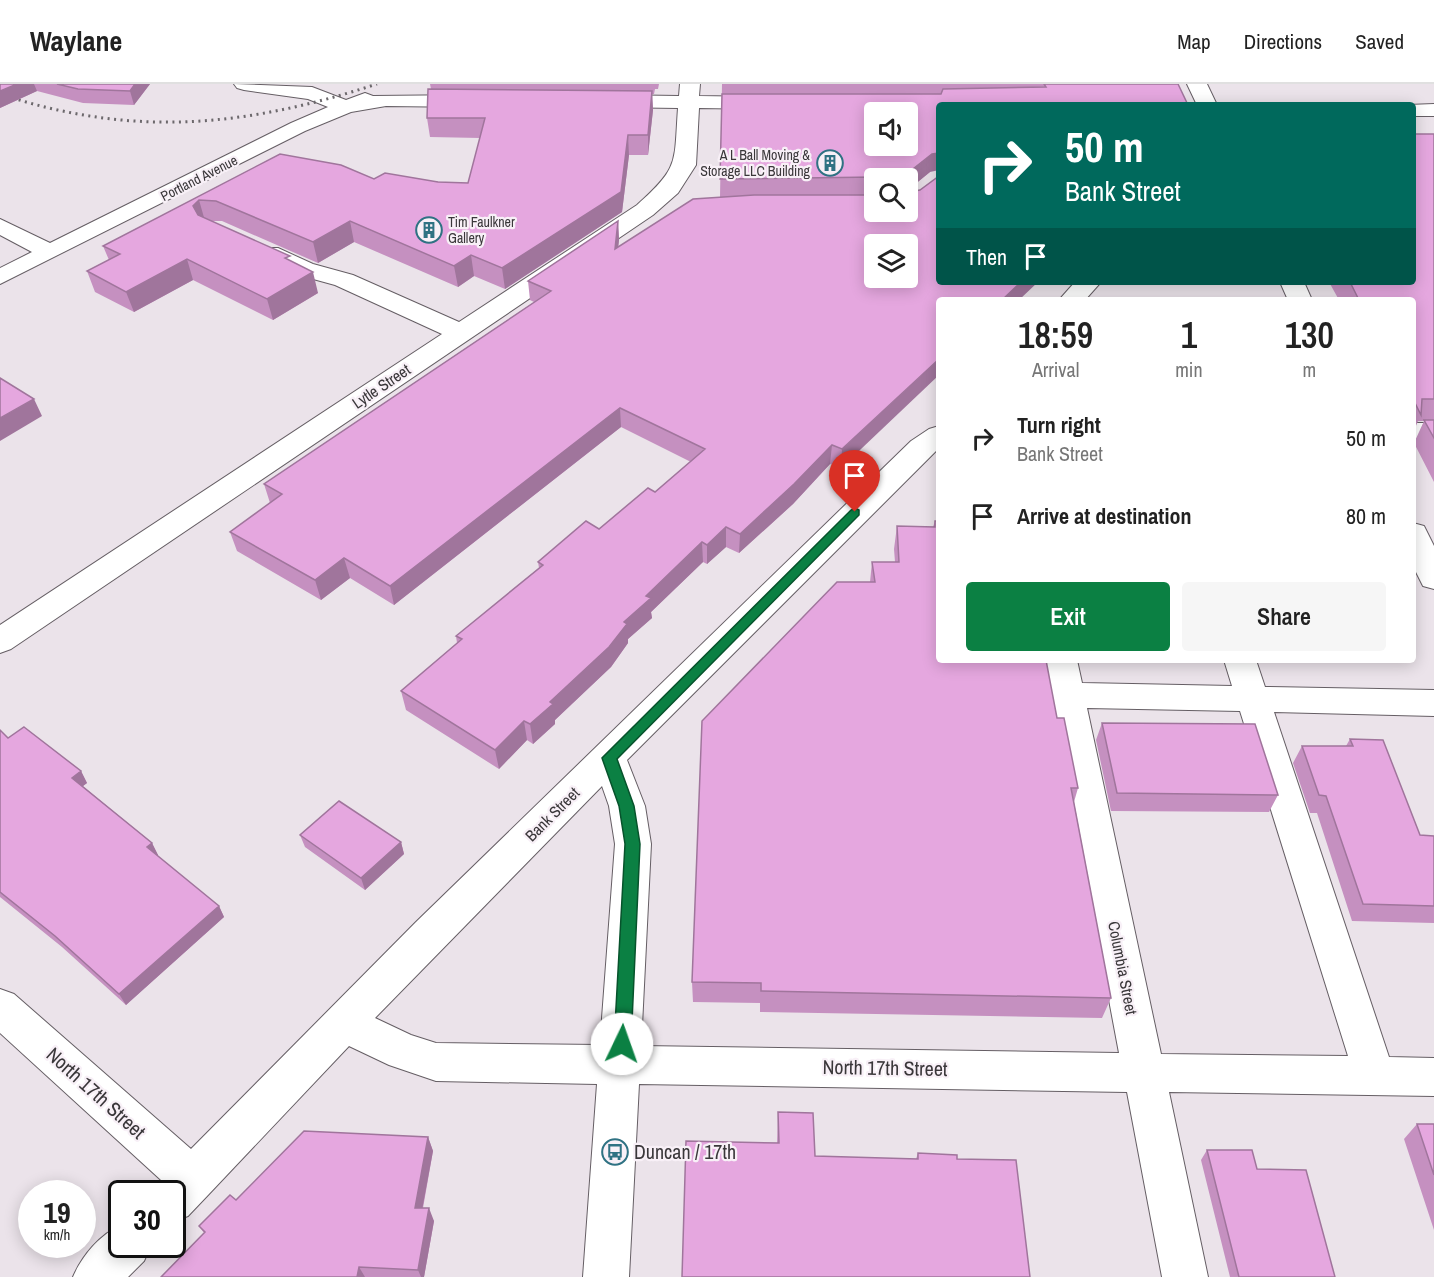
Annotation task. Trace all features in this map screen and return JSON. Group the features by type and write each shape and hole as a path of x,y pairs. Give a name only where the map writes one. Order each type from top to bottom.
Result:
{"street":[{"path":"244,84 312,93 346,107 386,100 490,101"},
{"name":"Portland Avenue","path":"0,277 298,127 399,84"},
{"path":"1197,84 1206,102"},
{"path":"583,101 689,93 784,103"},
{"name":"Lytle Street","path":"0,641 651,205 670,189 685,165 689,93"},
{"path":"1416,110 1434,110"},
{"path":"651,205 684,208"},
{"path":"0,226 50,252"},
{"path":"252,245 304,269 345,280 462,333"},
{"path":"1074,297 1086,285"},
{"path":"1416,432 1434,432"},
{"name":"Bank Street","path":"186,1187 344,1023 609,758 921,447 936,437"},
{"path":"1416,539 1434,578"},
{"path":"1241,663 1375,1076"},
{"path":"1064,678 1253,698 1434,703"},
{"name":"Columbia Street","path":"1064,678 1185,1277"},
{"path":"606,1277 621,1066 633,844 627,806 609,758"},
{"name":"North 17th Street","path":"0,1007 173,1180"},
{"name":"North 17th Street","path":"344,1023 404,1052 436,1062 1434,1077"},
{"path":"96,1277 115,1258"}],"building":[{"path":"0,84 17,84 0,91"},
{"path":"57,84 135,84 130,91 78,89"},
{"path":"1044,84 1178,84 1187,102 936,102 936,153 914,168 864,168 864,177 720,179 722,94 941,94 943,89 1046,87"},
{"path":"428,89 652,91 648,135 628,135 621,192 502,268 471,255 454,266 350,221 313,242 216,201 199,200 193,206 198,215 290,256 285,258 313,272 267,299 187,259 126,292 87,271 120,254 103,246 280,154 341,165 374,179 385,173 438,182 468,183 485,118 427,118"},
{"path":"1416,134 1434,134 1434,399 1422,399 1421,415 1416,405 1416,297 1358,297 1352,285 1416,285"},
{"path":"936,178 936,285 1018,285 1005,297 936,297 936,362 842,449 832,445 740,534 726,527 707,545 702,542 646,596 651,598 624,622 627,624 609,647 550,702 553,704 530,724 524,721 495,750 401,691 462,639 456,636 543,565 538,562 586,521 599,529 648,488 655,492 705,449 620,408 390,586 344,558 315,580 230,532 282,494 264,484 551,291 528,281 618,221 615,249 693,199 754,195 864,195 864,222 918,222 918,190"},
{"path":"0,378 34,399 0,418"},
{"path":"1424,420 1434,420 1434,438"},
{"path":"936,521 936,663 1047,663 1057,718 1064,718 1078,788 1071,788 1111,998 761,991 761,983 692,982 702,721 837,582 875,582 872,562 899,562 897,526 935,527"},
{"path":"1102,723 1255,724 1278,795 1117,793"},
{"path":"24,727 81,771 72,778 152,843 147,847 219,906 119,994 55,936 0,892 0,730 8,738"},
{"path":"1350,739 1383,740 1420,835 1434,836 1434,906 1363,904 1326,796 1319,795 1302,746 1353,746"},
{"path":"339,801 401,842 361,878 300,835"},
{"path":"778,1112 813,1113 815,1156 918,1159 918,1153 957,1155 957,1159 1016,1160 1030,1277 682,1277 686,1141 779,1143"},
{"path":"1417,1124 1434,1124 1434,1175"},
{"path":"304,1131 428,1137 415,1208 429,1208 418,1270 359,1267 357,1277 161,1277 180,1258 186,1258 186,1251 205,1232 199,1226 230,1195 236,1200"},
{"path":"1207,1150 1252,1150 1257,1169 1306,1170 1335,1277 1239,1277"}],"railway":[{"path":"0,94 49,108 96,117 143,122 189,122 235,118 281,110 377,84"}],"place":[{"name":"A L Ball Moving & Storage LLC Building","path":"830,163"},
{"name":"Tim Faulkner Gallery","path":"429,230"},
{"name":"Duncan / 17th","path":"615,1152"}],"route":[{"path":"622,1044 633,844 627,806 609,758 855,512"}]}
